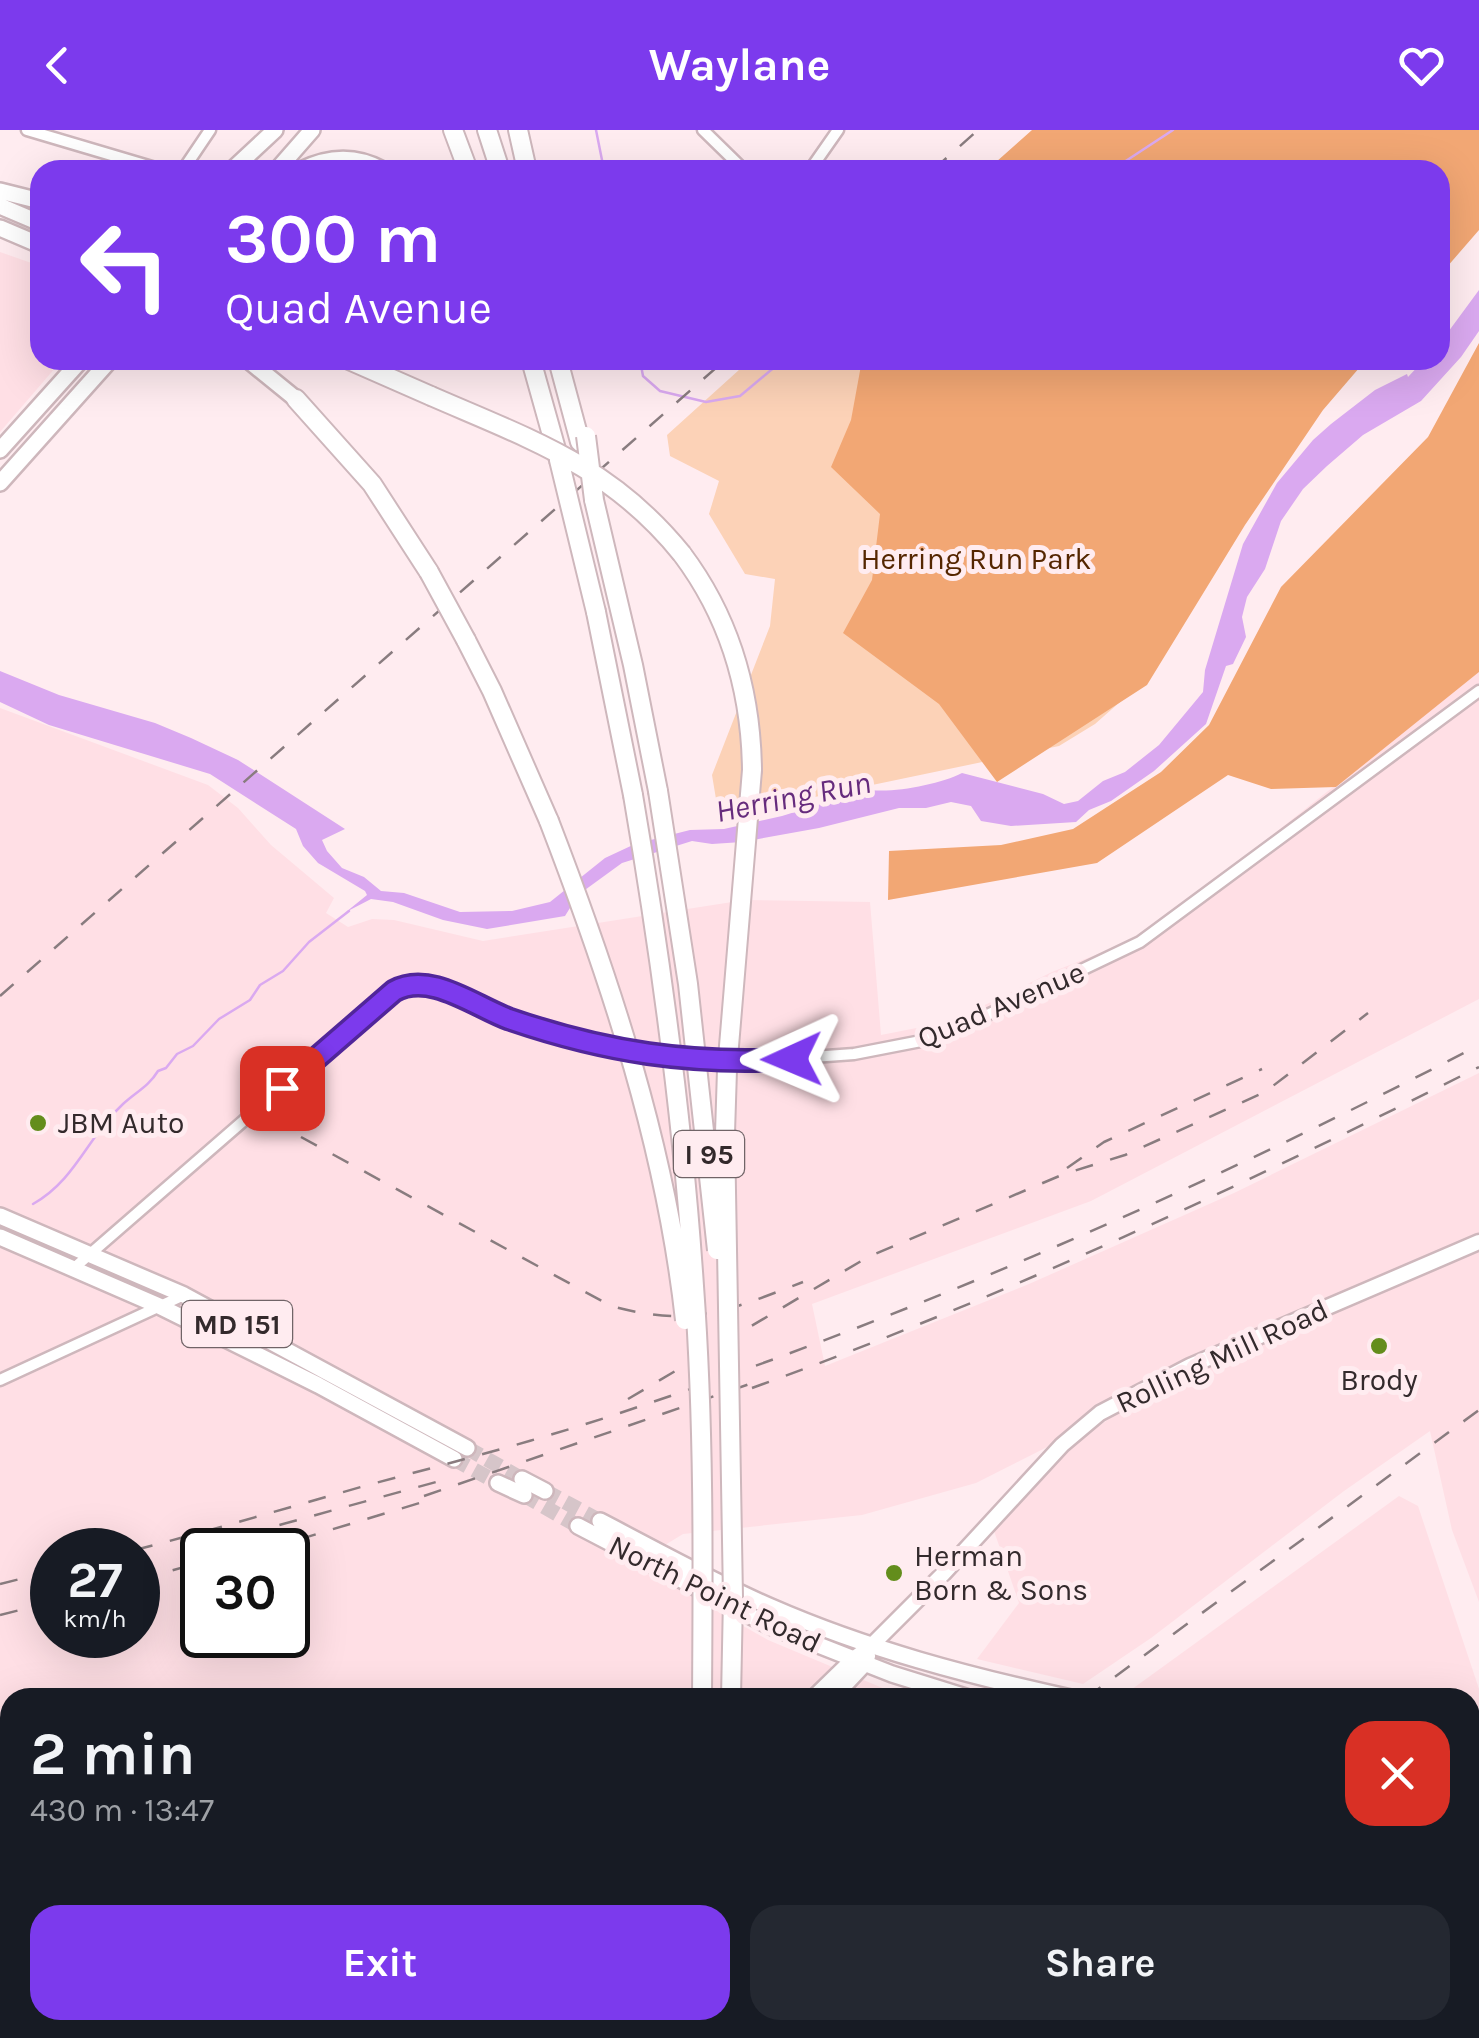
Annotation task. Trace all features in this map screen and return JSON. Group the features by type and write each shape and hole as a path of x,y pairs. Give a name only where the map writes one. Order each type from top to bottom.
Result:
{"highway":[{"path":"452,130 464,160"},
{"path":"487,130 497,160"},
{"path":"518,130 524,160"},
{"path":"372,370 582,464 639,506 682,554 710,596 735,654 749,713 752,770 726,1086 732,1520"},
{"name":"I 95","path":"534,370 596,612 633,795 664,987 695,1291 702,1688"},
{"path":"561,370 583,439"},
{"path":"572,370 583,439"},
{"path":"296,399 372,484 430,572 509,727 549,821 615,1000 650,1130 682,1292 700,1455"},
{"name":"I 95","path":"583,439 658,790 688,984 710,1166 732,1520 730,1688"}],"main road":[{"path":"243,160 277,130"},
{"path":"253,160 277,130"},
{"path":"286,160 312,130"},
{"path":"0,191 30,198"},
{"path":"0,206 30,219"},
{"path":"0,228 30,241"},
{"path":"0,450 72,370"},
{"path":"0,483 101,370"},
{"path":"260,370 296,399"},
{"name":"MD 151","path":"0,1214 184,1295 279,1346 344,1390 460,1454"},
{"name":"MD 151","path":"0,1238 158,1306 270,1362 344,1390"},
{"path":"270,1362 279,1346"},
{"path":"498,1483 544,1491"},
{"name":"North Point Road","path":"600,1521 740,1601 858,1662 937,1688"},
{"name":"North Point Road","path":"578,1526 740,1601 871,1646 1029,1688"}],"street":[{"path":"27,130 128,160"},
{"path":"190,160 210,130"},
{"path":"703,130 734,160"},
{"path":"817,160 838,130"},
{"name":"Quad Avenue","path":"74,1268 402,986 428,984 484,1010 552,1034 642,1055 771,1060 854,1054 921,1041 956,1030 1111,958 1165,927 1479,690"},
{"name":"Rolling Mill Road","path":"858,1662 1062,1444 1100,1413 1190,1366 1479,1242"},
{"path":"0,1380 184,1295"},
{"path":"826,1688 858,1662"},
{"path":"841,1688 858,1662"}],"shaded area":[{"path":"0,252 30,262 30,370 53,370 0,432"},
{"name":"Herring Run","path":"1479,290 1479,331 1450,369 1450,329"},
{"name":"Herring Run","path":"1415,370 1449,370 1421,401 1363,435 1327,466 1303,489 1281,521 1265,569 1247,597 1242,617 1246,637 1233,664 1226,666 1206,724 1154,771 1076,822 1011,826 981,821 971,806 951,802 926,808 899,808 742,842 692,841 622,863 578,895 565,916 487,929 371,899 346,912 367,895 365,891 318,863 303,846 296,829 210,774 49,725 0,702 0,671 59,695 155,723 191,738 238,760 345,829 322,840 342,868 364,877 381,891 404,893 460,912 512,911 550,902 605,858 635,844 690,830 724,829 782,816 871,790 918,787 962,773 1043,794 1064,804 1078,801 1159,745 1203,692 1205,670 1243,544 1277,483 1331,424 1375,390 1407,374 1408,377"},
{"path":"1479,672 1479,999 1091,1201 812,1304 825,1366 1029,1284 1234,1193 1479,1073 1479,1238 1189,1362 1063,1439 976,1483 862,1515 683,1534 634,1564 768,1640 883,1688 0,1688 0,708 208,785 334,898 326,913 348,927 372,919 394,920 483,941 745,900 870,902 881,1035 952,1021 1052,972 1126,943 1195,896"},
{"path":"1479,1249 1479,1602 1452,1530 1430,1431 1083,1684 977,1659 1019,1603 994,1531 1077,1441 1163,1387"},
{"path":"1399,1496 1418,1506 1479,1688 1134,1688"}],"green space":[{"path":"1032,130 1479,130 1479,230 1450,263 1450,160 998,160"},
{"path":"1479,343 1479,672 1336,787 1271,789 1228,775 1097,863 888,900 889,851 1001,845 1073,829 1161,772 1209,725 1281,587 1428,437"},
{"name":"Herring Run Park","path":"739,370 1336,370 1137,687 1095,724 1059,746 719,817 712,775 770,626 775,579 745,574 709,514 719,481 670,456 667,435"},
{"name":"Herring Run Park","path":"860,370 1357,370 1323,410 1245,525 1147,685 997,782 939,704 843,633 872,580 880,514 831,467 851,420"}],"waterway":[{"path":"596,130 602,160"},
{"path":"1127,160 1173,130"},
{"path":"642,370 643,376 660,391 706,402 740,396 771,370"},
{"path":"33,1204 60,1183 111,1116 158,1071 193,1046 219,1019 250,1000 260,985 283,971 309,942 349,911"}],"tunnel":[{"path":"467,1448 522,1479"},
{"path":"454,1459 498,1483"},
{"path":"545,1491 600,1521"},
{"path":"524,1495 578,1526"}],"railway":[{"path":"944,160 978,130"},
{"path":"0,996 714,370"},
{"path":"628,1399 868,1257 1064,1174 1125,1155 1265,1092 1368,1013"},
{"path":"160,1543 560,1432 842,1333 951,1291 1165,1198 1479,1045"},
{"path":"752,1388 938,1317 1120,1238 1479,1067"},
{"path":"1067,1168 1104,1142 1262,1069"},
{"path":"301,1137 611,1306 688,1316 730,1308 803,1282"},
{"path":"424,1496 764,1379"},
{"path":"1100,1688 1479,1410"},
{"path":"268,1528 436,1482"},
{"path":"310,1536 436,1498"},
{"path":"160,1574 180,1568"},
{"path":"0,1584 30,1576"},
{"path":"0,1615 30,1608"}],"place":[{"name":"JBM Auto","path":"38,1123"},
{"name":"Brody","path":"1379,1346"},
{"name":"Herman Born & Sons","path":"894,1573"}],"route":[{"path":"282,1088 394,991 421,982 484,1010 588,1044 642,1055 792,1059"}]}
